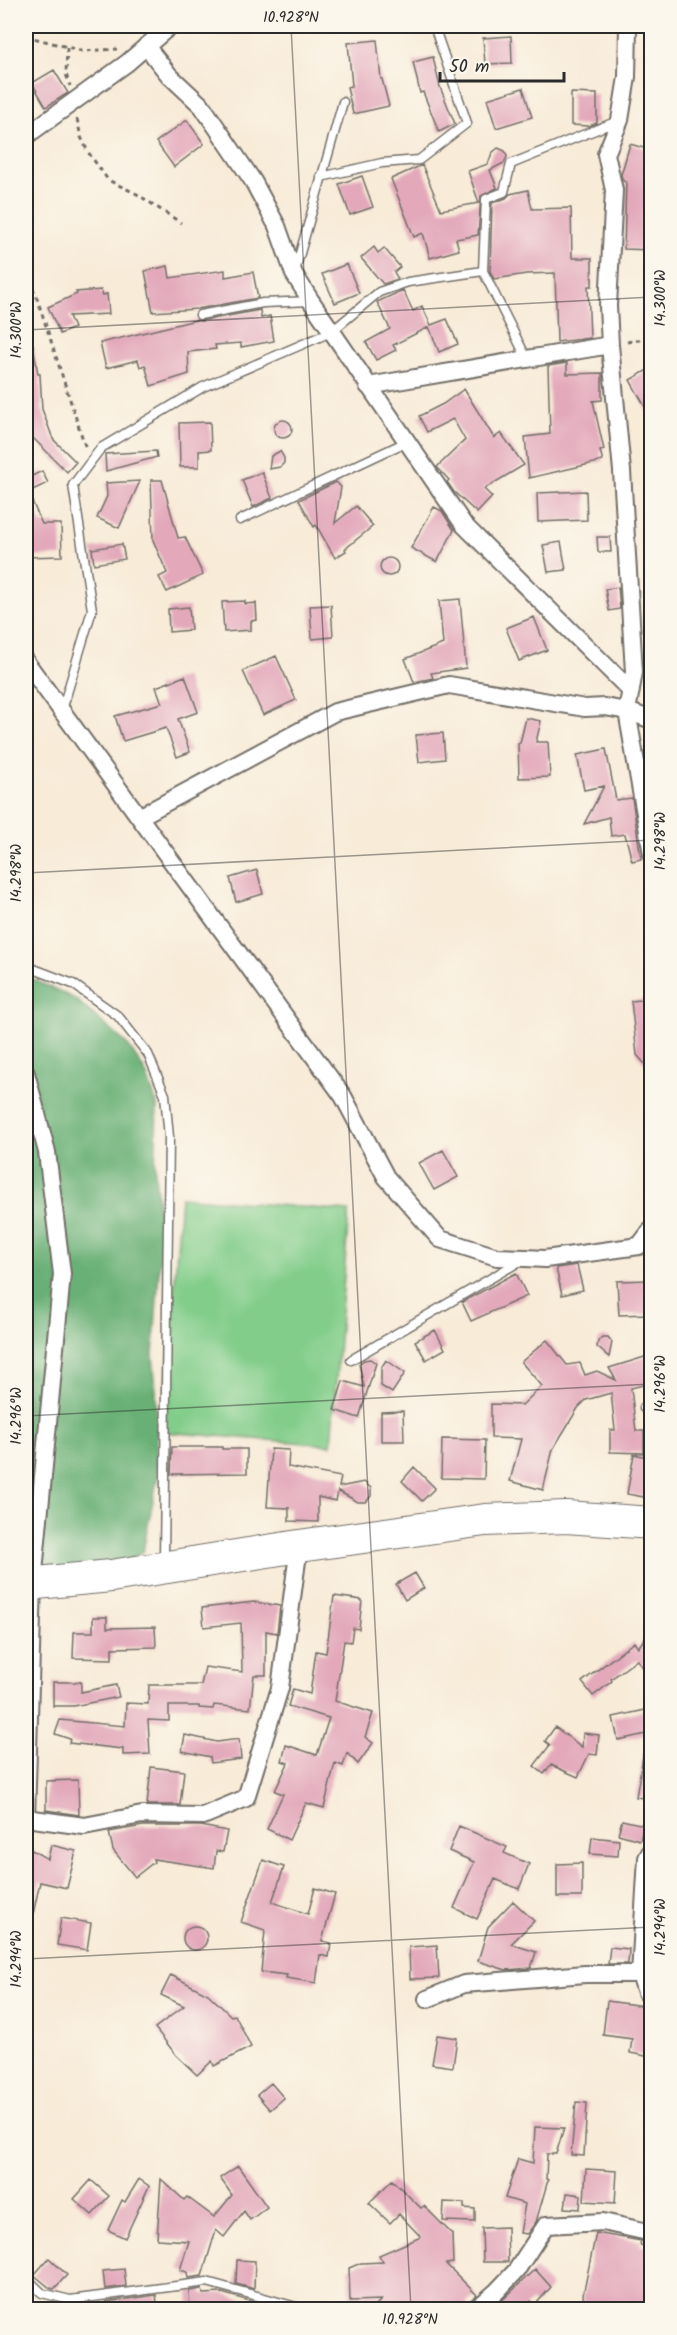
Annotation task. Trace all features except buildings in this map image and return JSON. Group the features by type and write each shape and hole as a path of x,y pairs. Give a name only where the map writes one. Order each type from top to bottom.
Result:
{"highway":[{"path":"29,1584 111,1576 299,1546 485,1520 566,1517 651,1523"}],"street":[{"path":"26,136 73,103 170,26"},
{"path":"628,26 627,77 620,120 606,154 614,190 608,306 622,471 634,672 627,711 651,854"},
{"path":"146,46 169,75 202,106 253,181 277,226 294,274 331,332 464,525 630,691"},
{"path":"368,386 610,345"},
{"path":"26,662 344,1096 386,1177 440,1239 497,1257 545,1259 639,1246 651,1229"},
{"path":"140,817 335,712 448,685 585,708 605,707 627,711 651,720"},
{"path":"26,1073 47,1152 62,1274 29,1584 26,1818 84,1826 142,1815 202,1816 246,1798 280,1688 299,1546"},
{"path":"651,1849 647,1858 639,1974 646,1992 651,1994"},
{"path":"427,1999 464,1984 585,1974 639,1974"},
{"path":"475,2310 516,2271 546,2225 603,2222 651,2233"}],"lane":[{"path":"321,177 382,163 419,160 467,123 434,26"},
{"path":"294,274 343,102"},
{"path":"526,359 483,271 486,199 504,192 511,164 620,120"},
{"path":"62,710 92,610 73,485 101,448 203,387 331,332 379,292 408,282 483,271"},
{"path":"200,315 263,303 311,301"},
{"path":"240,520 406,442"},
{"path":"26,966 73,984 118,1016 148,1054 165,1095 169,1137 164,1567"},
{"path":"351,1360 525,1258"},
{"path":"644,1408 651,1417"},
{"path":"26,2278 42,2293 70,2300 207,2282 307,2310"}],"path":[{"path":"26,36 67,48 91,51 146,46"},
{"path":"67,48 66,74 81,137 93,160 108,180 137,194 181,223"},
{"path":"26,282 35,292 90,462"},
{"path":"610,345 651,338"}],"green space":[{"path":"26,976 75,999 127,1044 145,1071 157,1104 155,1173 160,1221 160,1258 153,1355 158,1475 143,1551 112,1574 26,1584"},
{"path":"181,1197 349,1211 331,1445 163,1432"}]}
